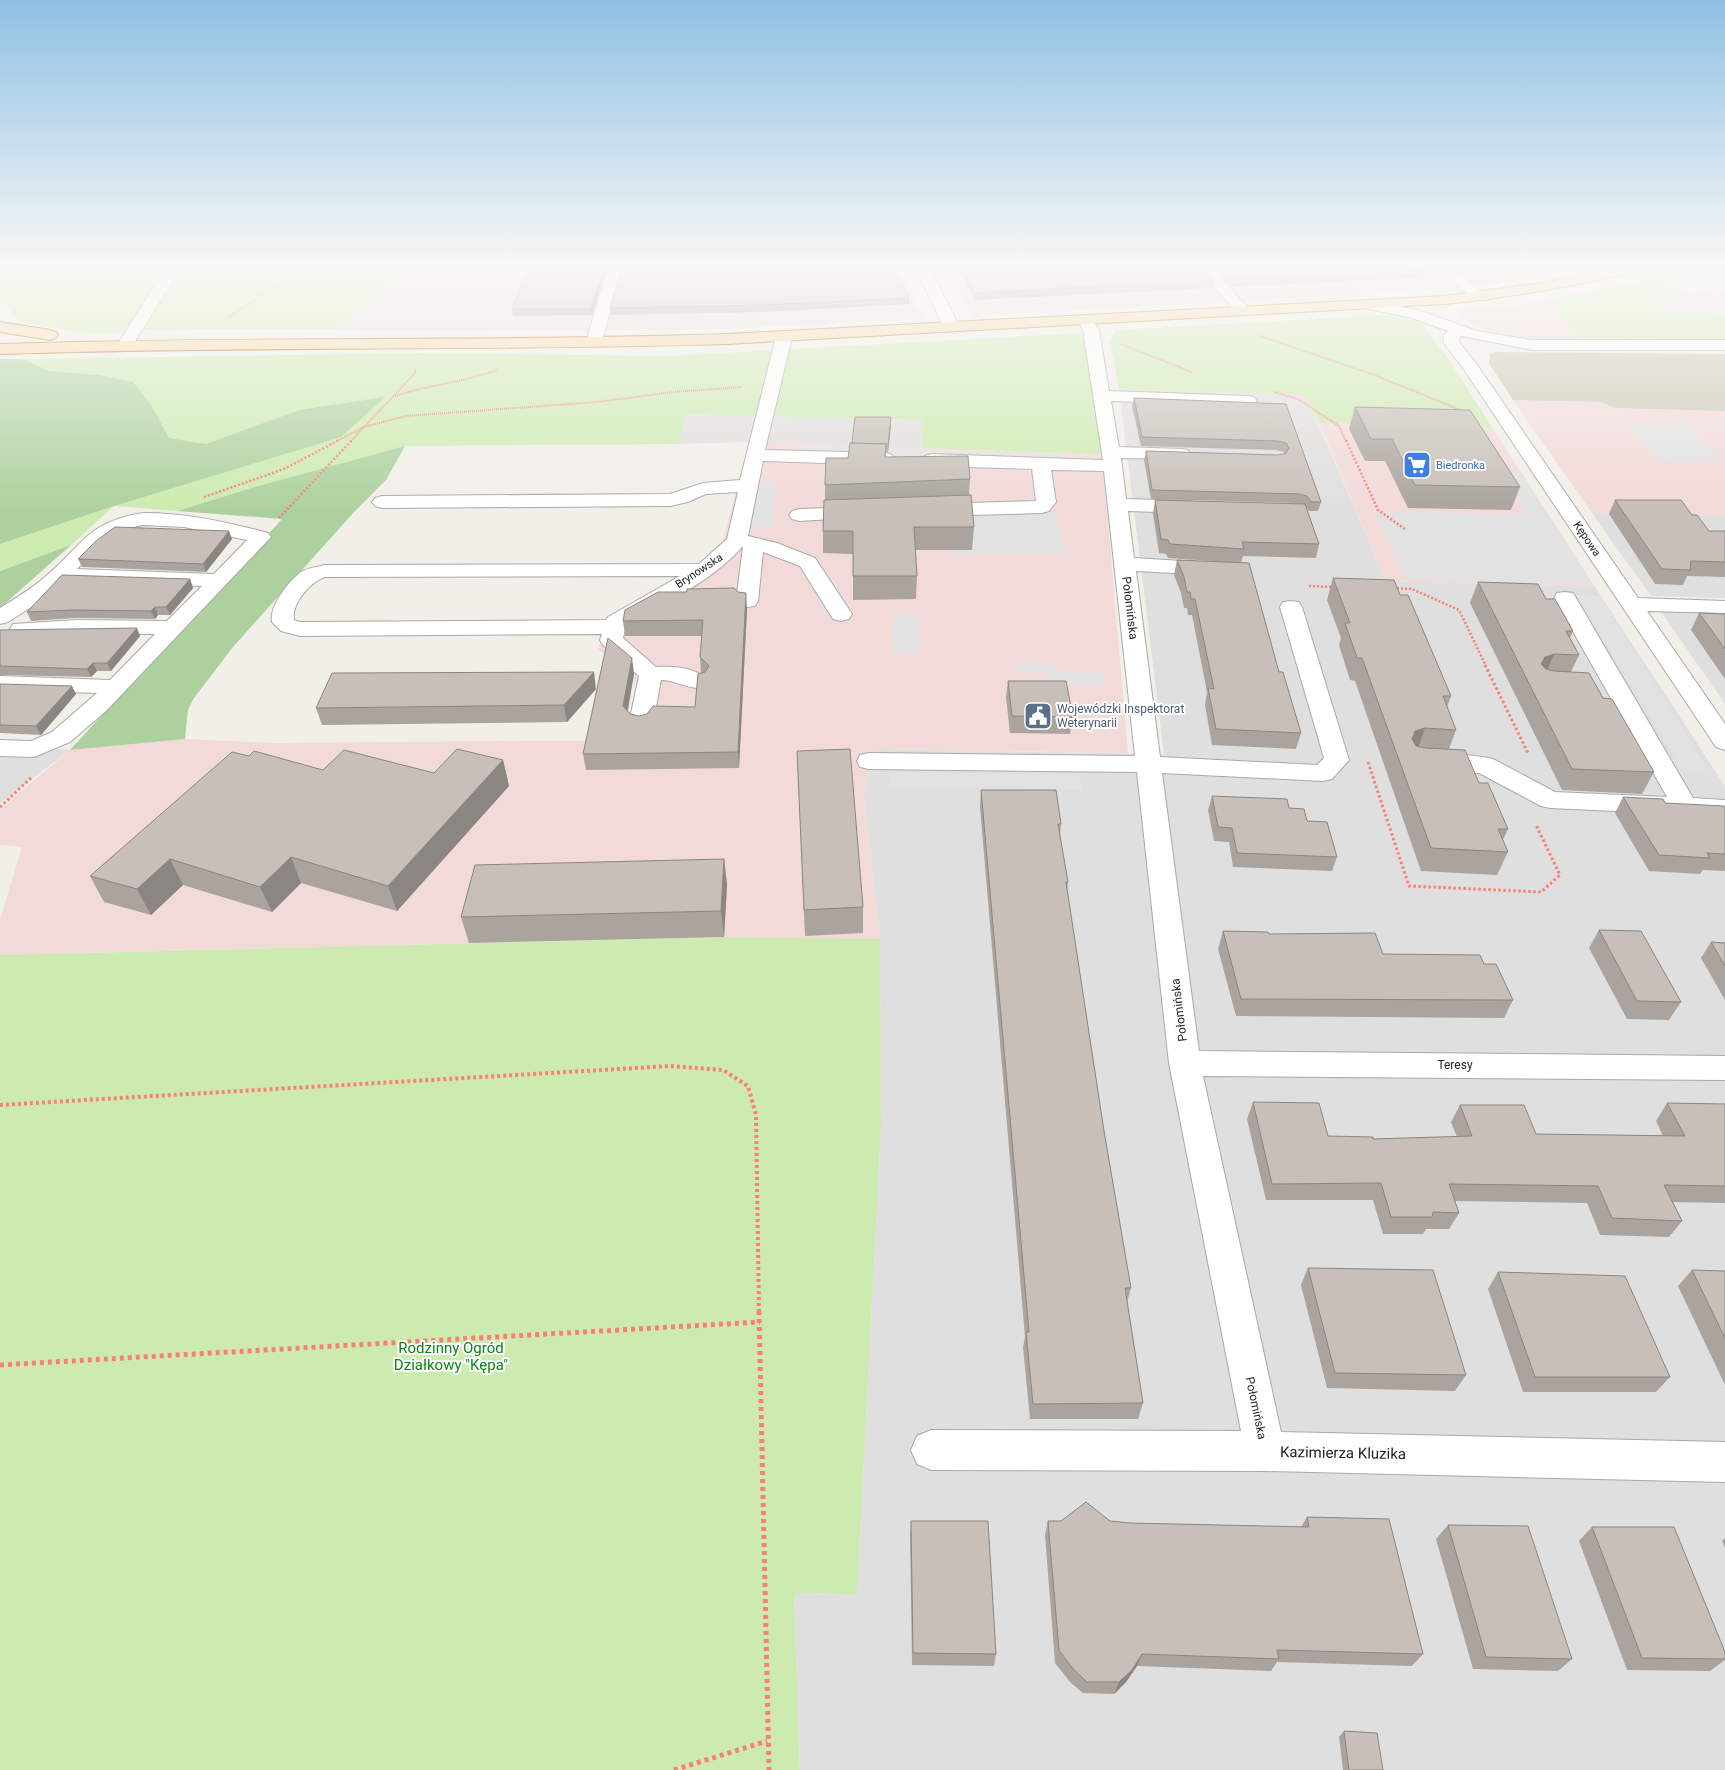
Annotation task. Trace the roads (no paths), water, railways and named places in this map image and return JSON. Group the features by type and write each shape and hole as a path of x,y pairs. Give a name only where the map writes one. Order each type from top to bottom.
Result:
{"main road":[{"path":"0,349 64,349 99,347"}],"street":[{"path":"747,601 746,542 748,486 781,347"},
{"name":"Połomińska","path":"1094,347 1112,459 1185,1063 1265,1451"},
{"name":"Kępowa","path":"1454,347 1469,365 1725,742"},
{"path":"1469,365 1473,354 1484,347"},
{"path":"1103,396 1248,401"},
{"path":"755,455 1041,464 1198,454"},
{"path":"916,511 1042,507 1046,502 1041,464"},
{"path":"382,502 670,500 681,498 703,489 748,486"},
{"path":"1117,505 1207,508"},
{"path":"799,515 877,512"},
{"path":"0,617 46,588 100,535 112,527 129,521 186,521 215,525 261,537 98,706 61,737 34,748 0,748"},
{"path":"746,542 770,547 808,562 841,614"},
{"name":"Brynowska","path":"615,627 616,622 704,570 746,542"},
{"name":"Połomińska","path":"1124,564 1237,570"},
{"path":"697,682 674,674 651,674 611,640 615,627 300,629 285,624 281,620 281,613 302,582 316,573 324,571 704,570"},
{"path":"59,575 220,580"},
{"path":"1565,598 1685,806"},
{"path":"1631,604 1725,607"},
{"path":"869,761 1149,764 1323,773 1337,760 1291,607"},
{"path":"0,629 48,630 77,627 173,628"},
{"path":"641,723 651,674"},
{"path":"0,683 116,687"},
{"path":"1589,685 1616,686"},
{"path":"1416,761 1484,765 1550,800 1725,808"},
{"name":"Teresy","path":"1185,1063 1725,1068"},
{"name":"Kazimierza Kluzika","path":"931,1450 1265,1451 1725,1462"}],"place":[{"name":"Biedronka","path":"1417,465"},
{"name":"Wojewódzki Inspektorat Weterynarii","path":"1038,716"}],"park label":[{"name":"Rodzinny Ogród Działkowy \"Kępa\"","path":"451,1356"}]}
